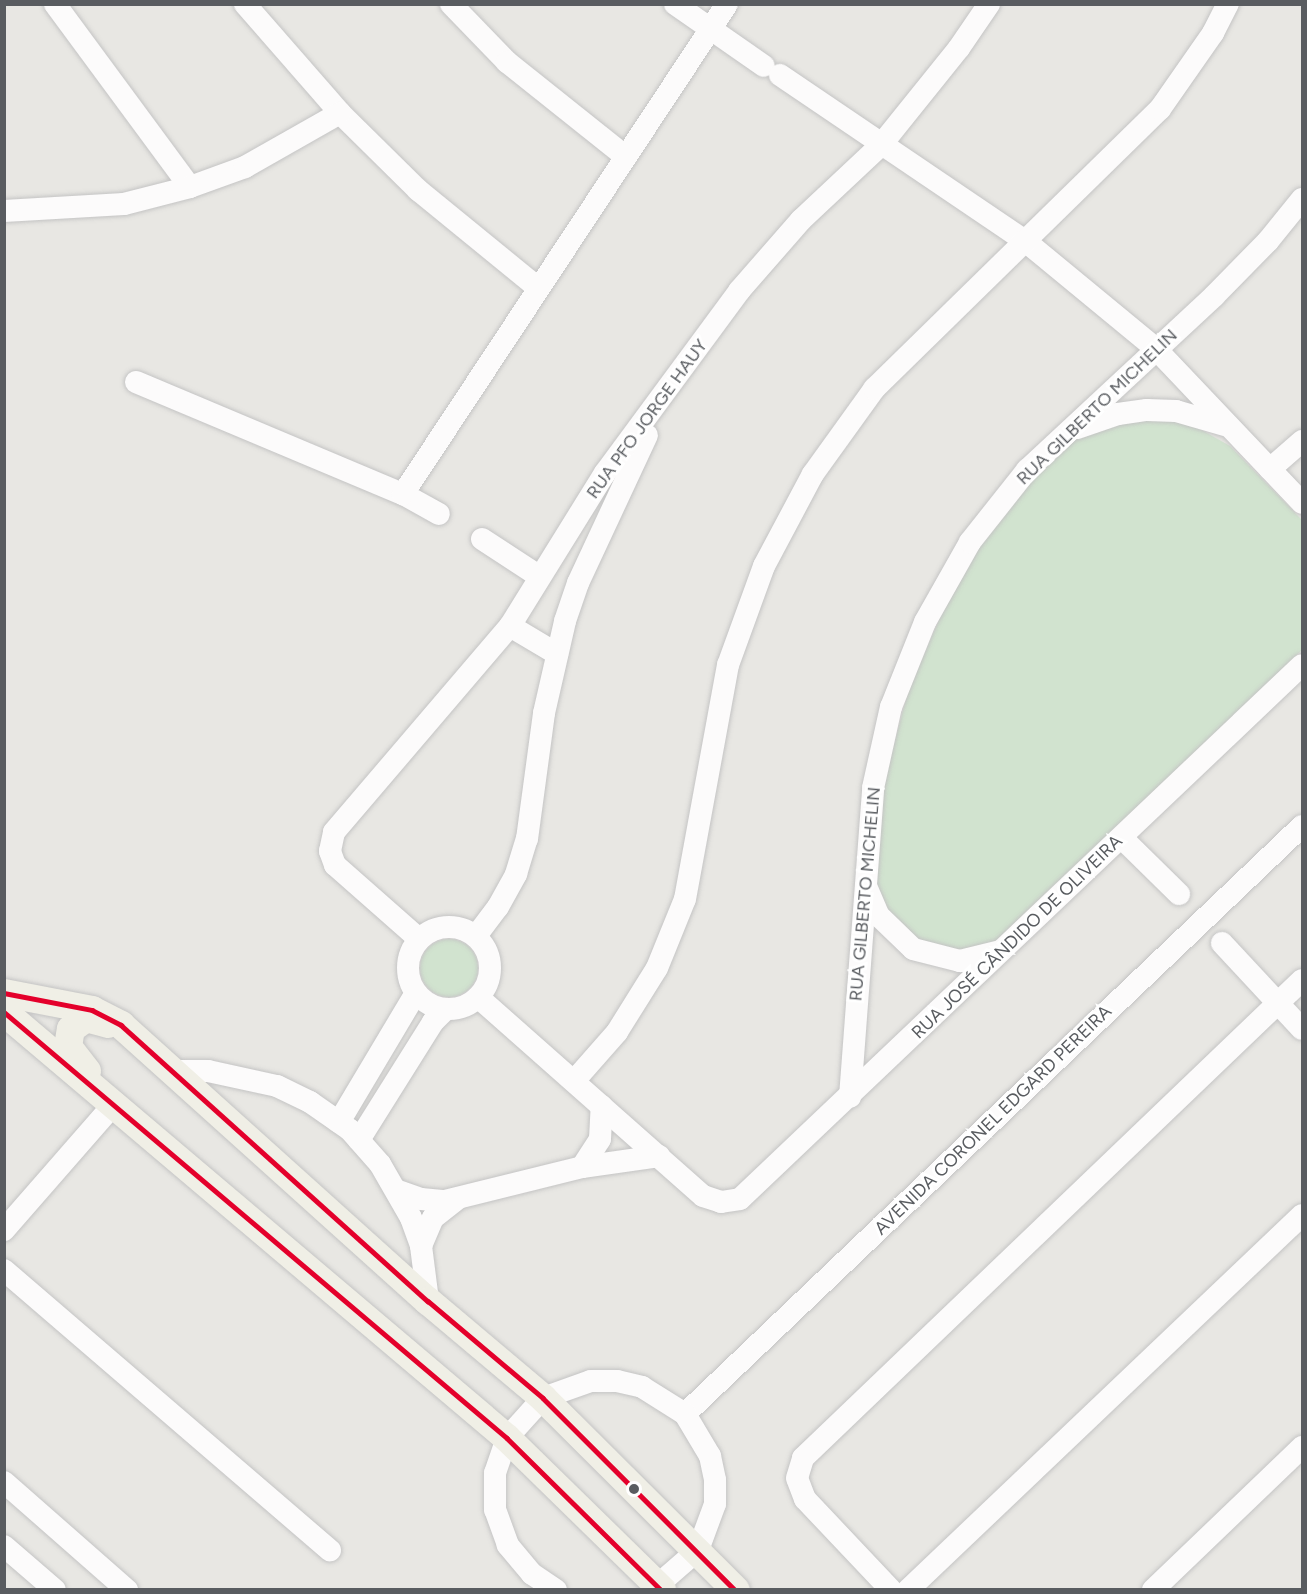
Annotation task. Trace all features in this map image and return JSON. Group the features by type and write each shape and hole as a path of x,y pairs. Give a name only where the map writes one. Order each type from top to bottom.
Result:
{"main road":[{"path":"4,993 92,1010 130,1033 429,1301 543,1398 736,1590"},
{"path":"4,1012 507,1438 658,1589"},
{"path":"114,1104 70,1051 68,1036 76,1023 90,1018 130,1033"}],"street":[{"path":"55,4 190,187"},
{"path":"245,4 340,113 418,190 538,288"},
{"path":"451,4 507,62 626,157"},
{"path":"675,4 709,31 772,70 1024,240 1156,349 1302,503"},
{"path":"403,494 727,4"},
{"name":"RUA PFO JORGE HAUY","path":"419,939 338,869 330,851 334,832 510,626 605,473 739,291 801,220 881,145 959,48 989,4"},
{"path":"574,1081 617,1032 657,968 685,899 728,665 764,566 802,495 874,389 1024,240 1095,176 1160,109 1214,33 1228,4"},
{"path":"5,210 124,204 190,187 245,167 340,113"},
{"name":"RUA GILBERTO MICHELIN","path":"850,1097 864,871 873,788 891,706 925,622 970,542 1027,470 1268,241 1302,199"},
{"path":"476,936 503,899 527,839 544,713 557,654 578,583 627,473 682,367"},
{"path":"136,382 403,494 439,514"},
{"path":"1065,434 1118,414 1147,410 1176,411 1231,427"},
{"path":"1270,469 1302,441"},
{"path":"482,539 540,577 558,558 571,555 579,561 578,583"},
{"path":"510,626 557,654"},
{"name":"RUA JOSÉ CÂNDIDO DE OLIVEIRA","path":"659,1156 703,1196 728,1202 751,1192 1302,665"},
{"name":"AVENIDA CORONEL EDGARD PEREIRA","path":"685,1414 1302,826"},
{"path":"1122,838 1179,894"},
{"path":"864,871 879,916 913,949 960,961 1007,948"},
{"path":"440,927 453,927 476,936 483,945 490,966 485,988 478,997 469,1004 446,1009 435,1007 416,993 407,972 412,949 419,939 440,927"},
{"path":"1222,943 1302,1029"},
{"path":"891,1590 805,1499 797,1478 803,1458 1302,980"},
{"path":"339,1122 416,993"},
{"path":"478,997 659,1156"},
{"path":"359,1140 421,1040 446,1009"},
{"path":"398,1025 421,1040"},
{"path":"374,1066 397,1079"},
{"path":"172,1071 208,1071 266,1083 310,1102 339,1122 359,1140 398,1191 421,1246 429,1301"},
{"path":"4,1230 114,1104"},
{"path":"582,1167 600,1139 602,1106"},
{"path":"398,1191 433,1201 457,1199 582,1167 659,1156"},
{"path":"421,1246 433,1218 457,1199"},
{"path":"908,1590 1302,1215"},
{"path":"4,1270 330,1550"},
{"path":"556,1590 529,1582 508,1545 495,1510 495,1473 507,1438 543,1398 591,1381 617,1381 650,1390 685,1414 707,1448 715,1480 715,1504 698,1550 658,1589"},
{"path":"1153,1590 1302,1447"},
{"path":"4,1482 127,1590"},
{"path":"4,1546 55,1590"}],"green space":[{"path":"1152,417 1193,425 1230,446 1302,520 1302,650 1002,938 979,950 940,952 895,926 875,879 882,789 909,688 951,593 985,538 1025,487 1072,442 1090,431"},
{"path":"443,939 455,939 470,947 478,962 478,974 470,989 455,997 443,997 428,989 420,974 420,962 428,947"}],"transit line":[{"path":"4,993 92,1010 121,1025 428,1301 543,1398 735,1590"},
{"path":"4,1012 507,1438 661,1590"}]}
